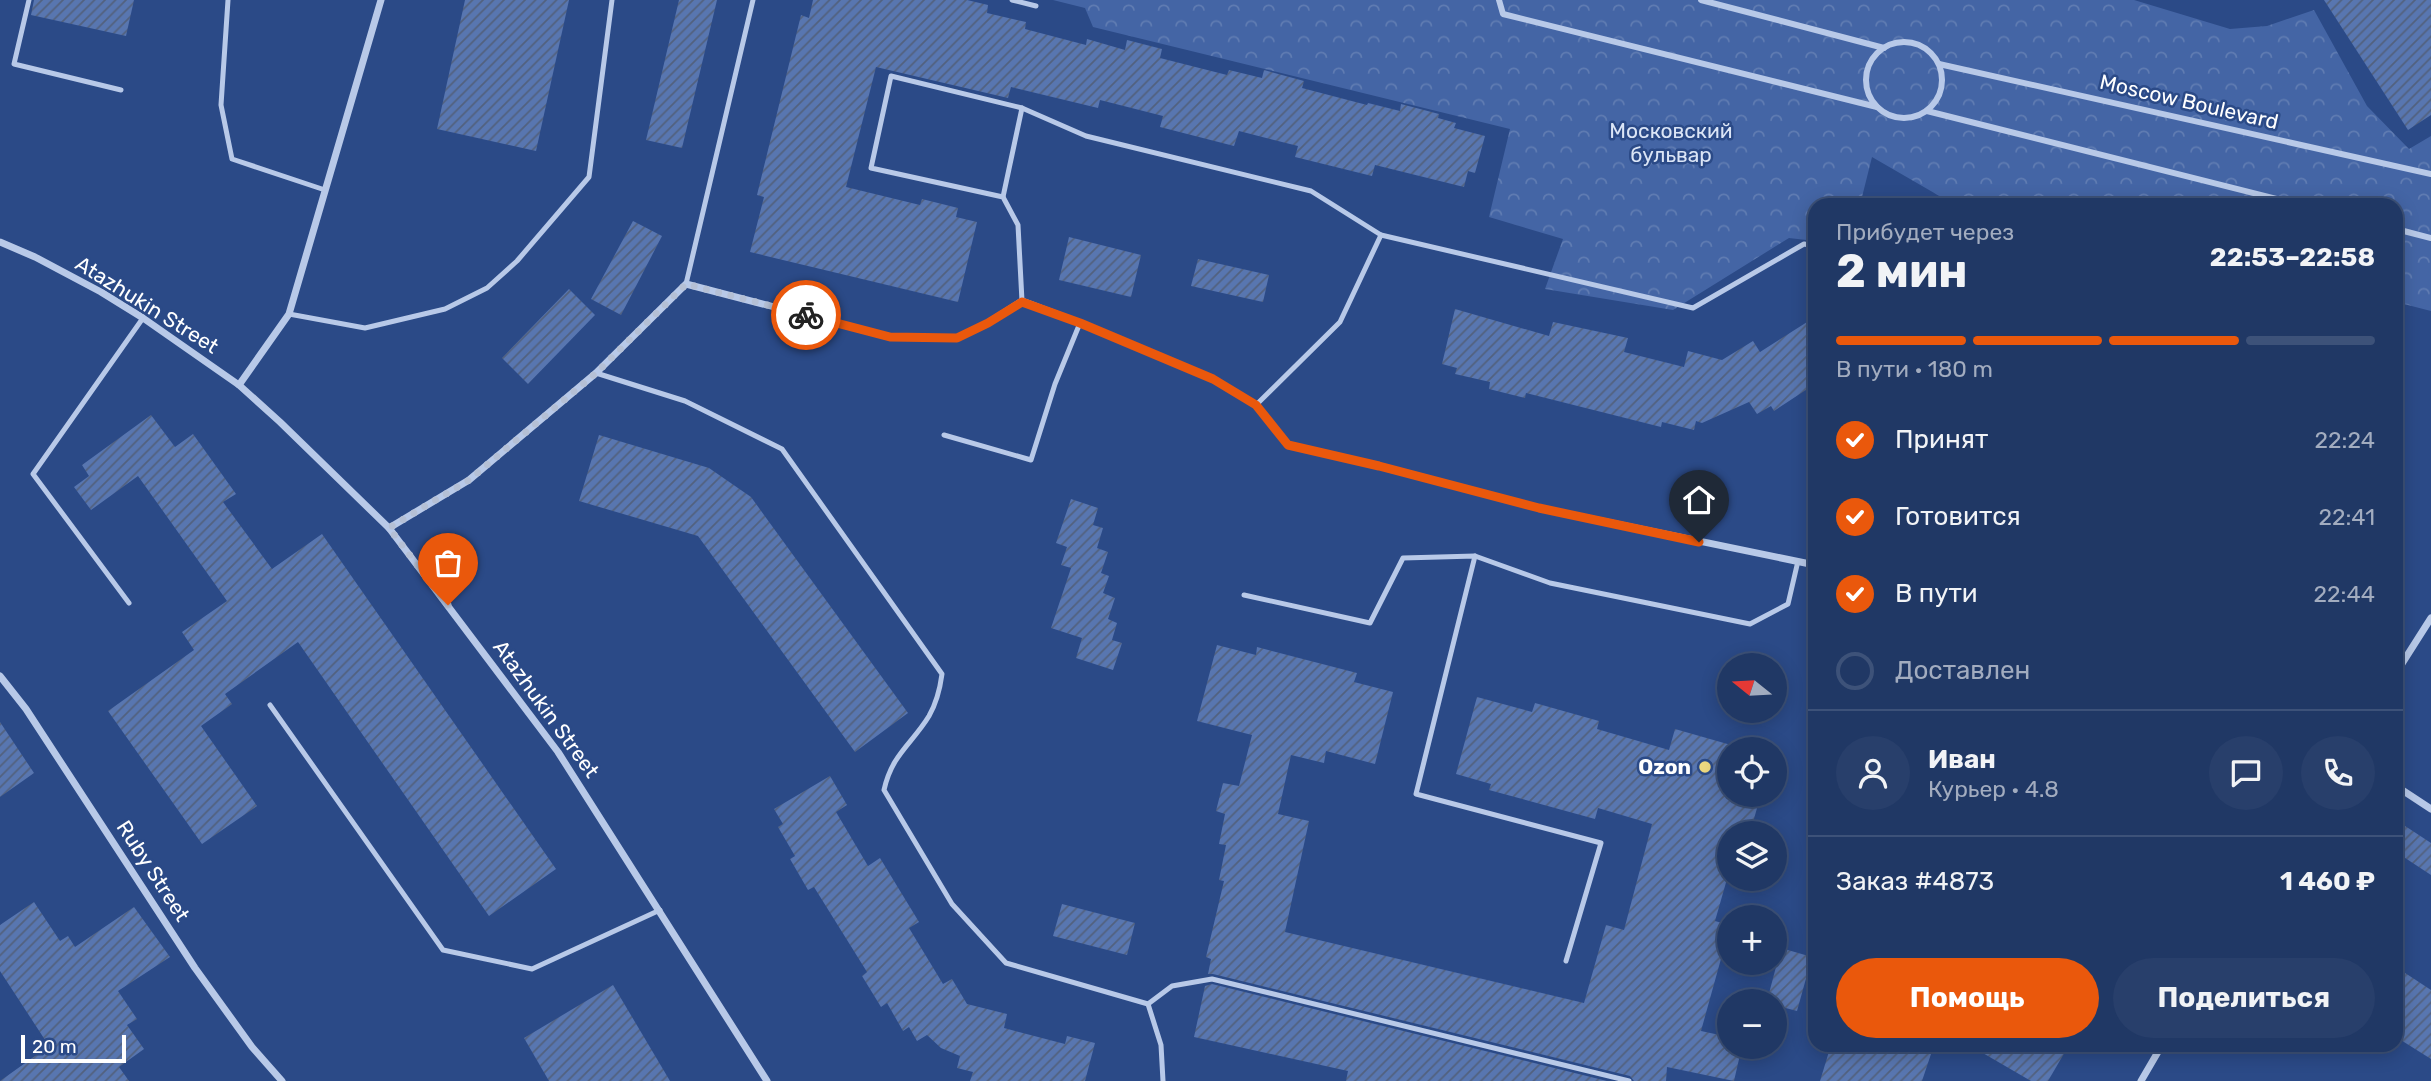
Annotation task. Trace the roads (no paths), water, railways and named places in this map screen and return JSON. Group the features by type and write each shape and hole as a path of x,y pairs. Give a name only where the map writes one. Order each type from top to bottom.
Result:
{"street":[{"path":"239,385 289,314 381,0"},
{"path":"1499,0 1503,14 1877,107 1889,115 1903,118 1927,111 2273,198"},
{"path":"1702,0 1884,48"},
{"path":"1877,107 1870,96 1868,69 1874,57 1884,48 1896,43 1908,43 1921,46 1939,64 1941,89 1936,101 1927,111"},
{"name":"Moscow Boulevard","path":"1939,64 2431,174"},
{"path":"2403,231 2431,237"},
{"name":"Atazhukin Street","path":"0,242 36,257 101,292 239,385 281,422 389,528 558,752 767,1081"},
{"path":"389,528 469,480 596,373 686,284 890,337 957,338 1022,302 1080,323 1213,379 1256,405 1288,445 1539,508 1808,563"},
{"path":"2403,662 2431,618"},
{"name":"Ruby Street","path":"0,676 33,720 195,968 252,1047 282,1081"},
{"path":"2403,790 2431,808"},
{"path":"2141,1081 2158,1052"}],"lane":[{"path":"29,0 14,64 121,90"},
{"path":"228,0 221,105 232,159 325,190"},
{"path":"289,314 365,328 445,309 487,288 517,261 590,177 612,0"},
{"path":"686,284 753,0"},
{"path":"1013,0 1036,6"},
{"path":"1003,197 871,168 891,76 1022,108 1086,136 1311,191 1381,235 1693,308 1804,244 1808,245"},
{"path":"1022,108 1003,197 1018,225 1022,302"},
{"path":"1256,405 1340,322 1381,235"},
{"path":"129,603 33,474 143,318"},
{"path":"944,435 1031,460 1055,384 1080,323"},
{"path":"596,373 685,401 782,449 942,674 940,693 929,716 904,746 888,771 884,790 952,904 1006,963 1148,1004"},
{"path":"1244,595 1370,623 1403,558 1475,556 1550,583 1750,624 1788,604 1798,561"},
{"path":"1475,556 1416,794 1601,843 1566,961"},
{"path":"270,705 443,950 532,970 660,910"},
{"path":"1148,1004 1172,986 1212,979 1629,1081"},
{"path":"1148,1004 1161,1045 1163,1081"}],"place":[{"name":"Ozon","path":"1705,767"}],"park label":[{"name":"Московский бульвар","path":"1671,143"}]}
